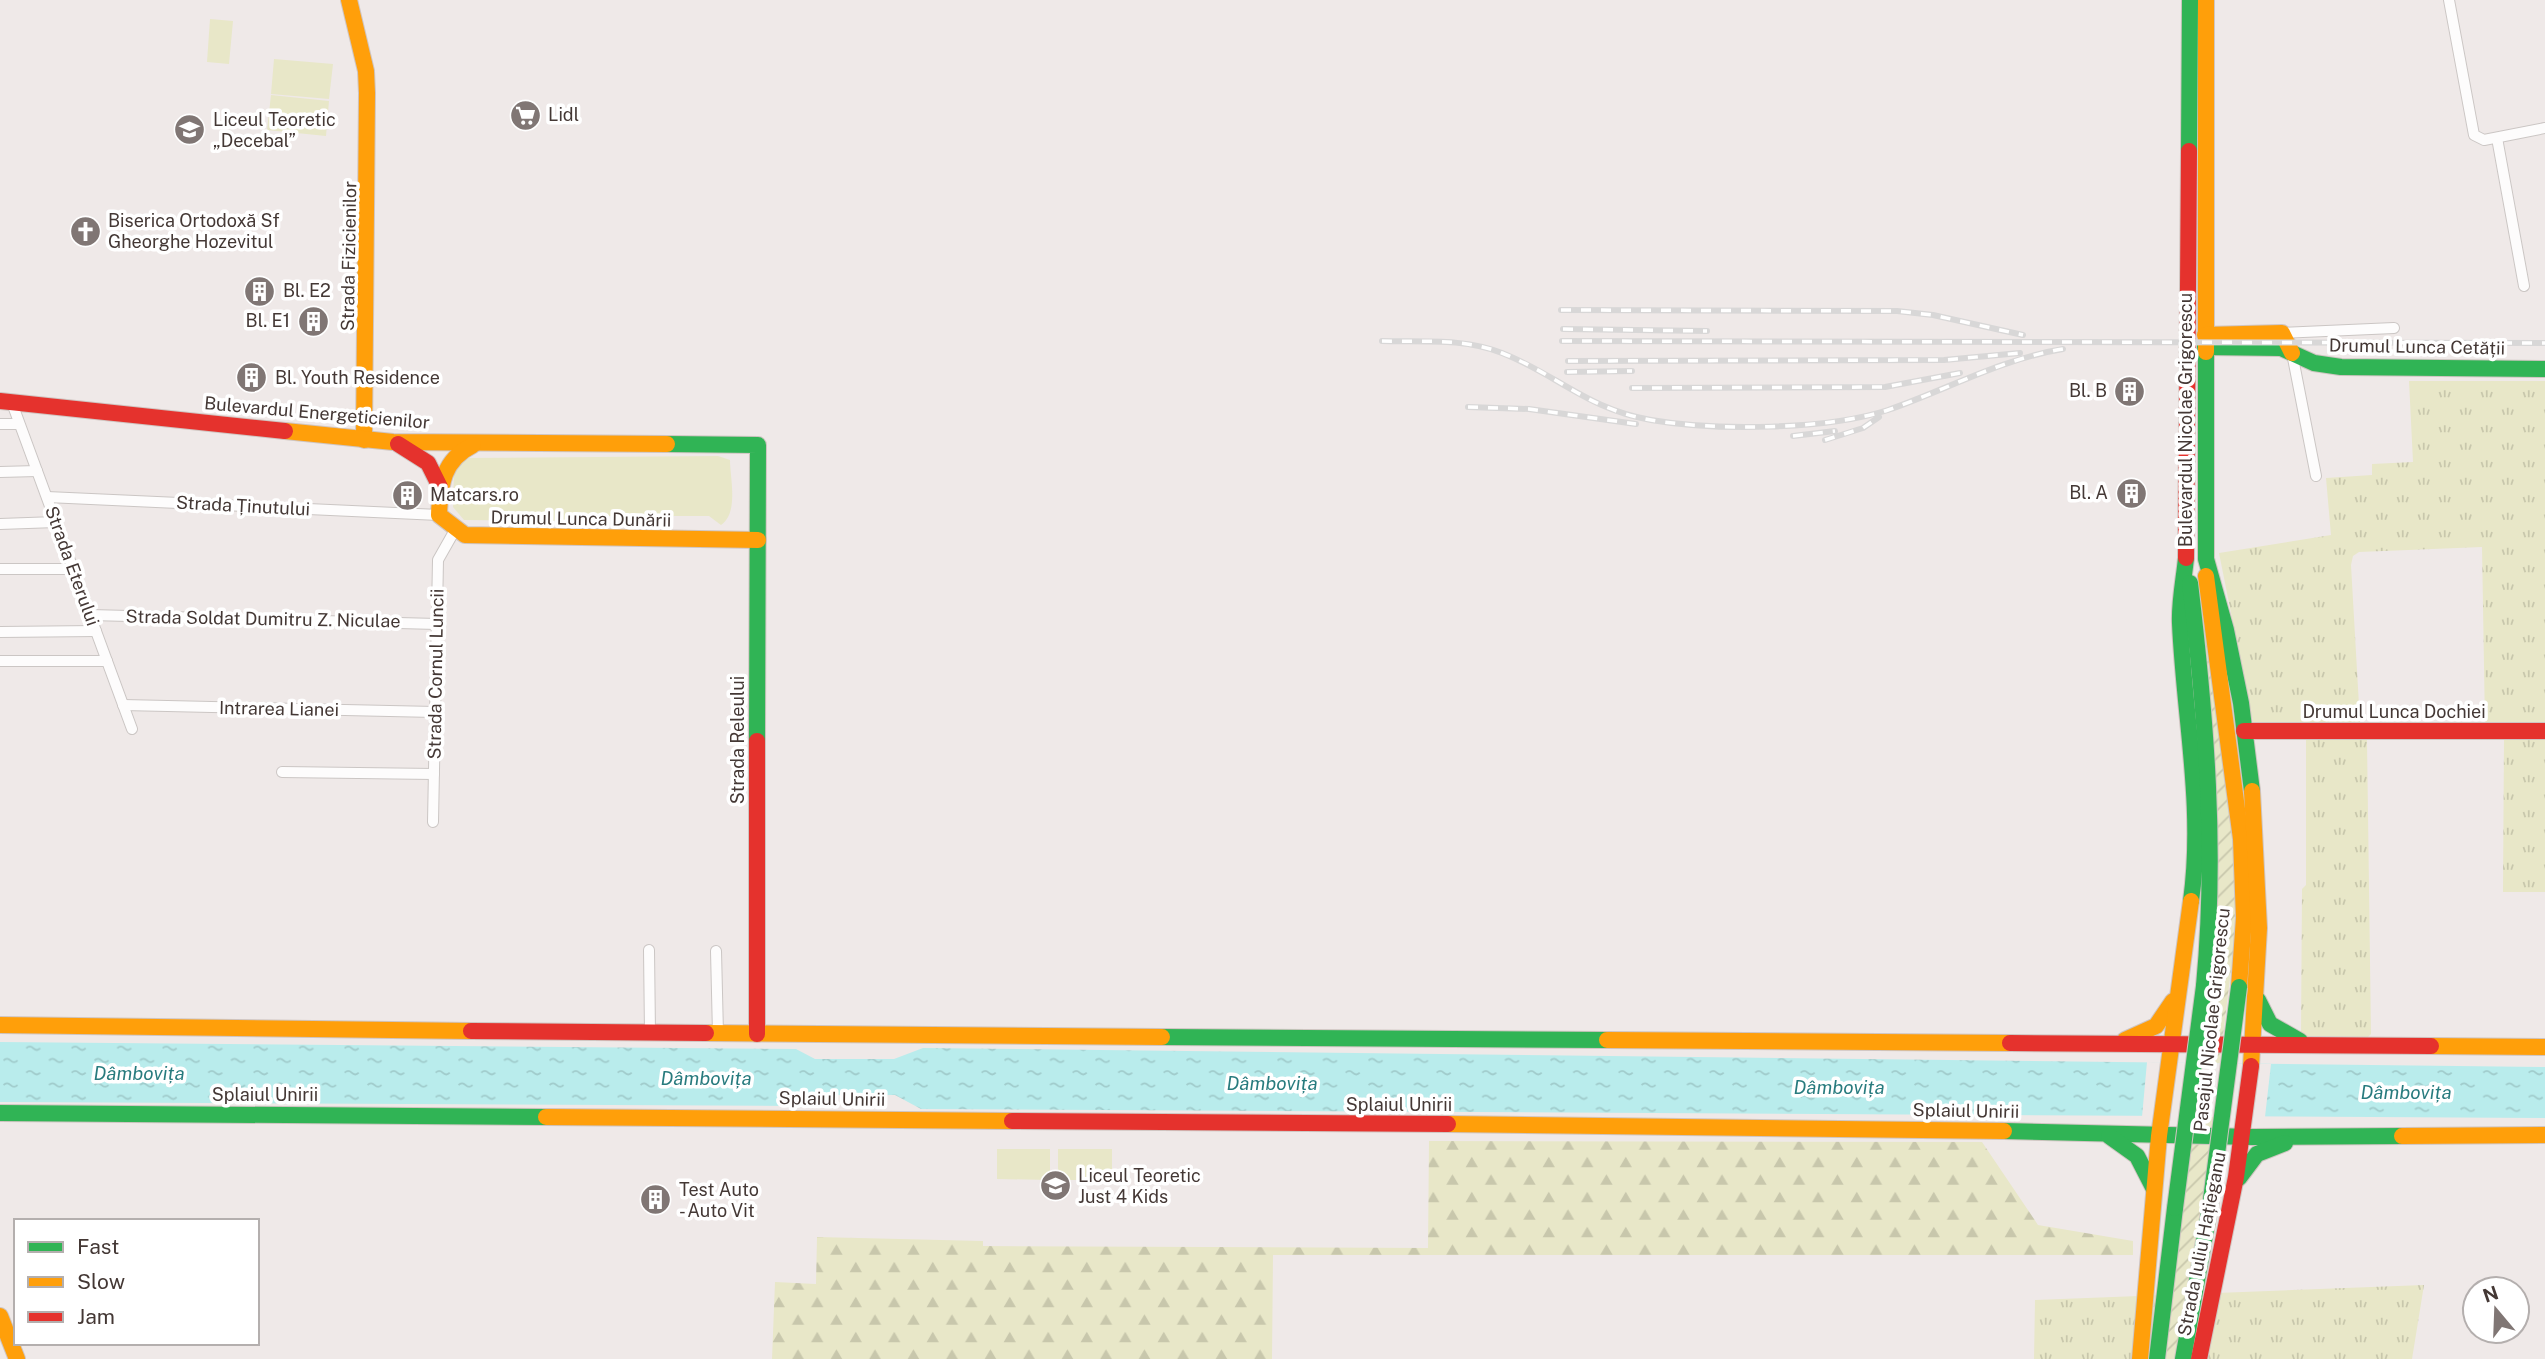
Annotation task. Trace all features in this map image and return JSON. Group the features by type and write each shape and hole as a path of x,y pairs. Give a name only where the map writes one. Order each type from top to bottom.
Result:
{"main road":[{"name":"Strada Fizicienilor","path":"350,0 358,15 368,60 369,211 364,440"},
{"name":"Bulevardul Nicolae Grigorescu","path":"2159,1136 2192,913 2198,840 2181,634 2181,598 2186,560 2190,0"},
{"name":"Bulevardul Nicolae Grigorescu","path":"2206,0 2206,559 2221,612 2244,732 2259,862 2257,994 2253,1045"},
{"path":"2205,341 2282,333 2292,353"},
{"name":"Drumul Lunca Cetății","path":"2205,341 2270,347 2314,363 2340,368 2545,369"},
{"name":"Bulevardul Energeticienilor","path":"6,402 393,442 758,445"},
{"path":"393,442 421,456 435,473 440,487"},
{"path":"455,530 439,515 440,487 450,461 464,449 478,444"},
{"name":"Strada Releului","path":"757,1034 758,445"},
{"name":"Drumul Lunca Dunării","path":"455,530 476,537 758,541"},
{"name":"Pasajul Nicolae Grigorescu","path":"2183,1359 2210,1207 2239,987 2244,910 2242,839 2207,603 2206,559"},
{"name":"Pasajul Nicolae Grigorescu","path":"2157,1359 2204,986 2213,890 2213,819 2186,560"},
{"name":"Drumul Lunca Dochiei","path":"2244,732 2545,731"},
{"path":"2114,1043 2162,1021 2181,983"},
{"path":"2257,994 2270,1024 2283,1034 2309,1044"},
{"path":"0,1025 718,1034 2545,1047"},
{"name":"Strada Iuliu Hațieganu","path":"2199,1359 2233,1191 2253,1045"},
{"name":"Splaiul Unirii","path":"0,1113 1861,1128 2242,1137 2545,1135"},
{"path":"2104,1134 2137,1156 2154,1192"},
{"path":"2140,1359 2159,1136"},
{"path":"2233,1191 2248,1162 2258,1152 2277,1145 2322,1137"},
{"path":"0,1316 17,1359"}],"street":[{"path":"2449,0 2473,131 2480,140 2545,128"},
{"path":"2497,138 2524,286"},
{"path":"2282,333 2394,328"},
{"path":"2292,353 2316,476"},
{"name":"Strada Eterului","path":"6,402 19,424 132,729"},
{"path":"0,424 19,424"},
{"path":"0,472 37,471"},
{"name":"Strada Ținutului","path":"47,497 439,515"},
{"path":"0,524 55,522"},
{"name":"Strada Cornul Luncii","path":"433,822 438,560 455,530"},
{"path":"0,569 73,569"},
{"name":"Strada Soldat Dumitru Z. Niculae","path":"90,615 437,624"},
{"path":"0,632 96,631"},
{"path":"0,661 107,661"},
{"name":"Intrarea Lianei","path":"123,705 435,712"},
{"path":"282,772 434,774"},
{"path":"649,950 650,1032"},
{"path":"716,951 718,1034"}],"green space":[{"path":"210,19 233,21 229,64 207,62"},
{"path":"274,59 333,64 329,99 271,94"},
{"path":"271,95 329,101 326,136 267,130"},
{"path":"2409,381 2545,381 2545,726 2485,726 2482,547 2359,552 2353,556 2351,565 2360,723 2253,723 2219,553 2331,535 2326,478 2372,475 2372,464 2413,462"},
{"path":"718,456 730,460 732,485 730,512 721,525 709,516 593,516 580,521 464,520 453,507 454,469 465,458"},
{"path":"2196,586 2200,587 2237,855 2236,929 2200,1225 2175,1359 2164,1359 2208,982"},
{"path":"2504,739 2545,739 2545,892 2503,892"},
{"path":"2306,740 2367,740 2371,1034 2368,1037 2301,1036 2302,889 2306,885"},
{"path":"1429,1141 1982,1142 2038,1225 2133,1241 2133,1255 1273,1255 1272,1359 772,1359 775,1282 816,1284 817,1237 983,1241 983,1246 1428,1248"},
{"path":"997,1149 1050,1149 1050,1180 997,1179"},
{"path":"1058,1149 1112,1149 1112,1180 1058,1180"},
{"path":"2424,1285 2412,1359 2034,1359 2035,1300"}],"water":[{"name":"Dâmbovița","path":"0,1042 796,1049 815,1059 894,1059 923,1048 2545,1067 2545,1118 921,1109 895,1095 816,1095 795,1106 0,1102"}],"pier":[{"path":"2147,1062 2271,1064 2265,1117 2142,1117"}],"railway":[{"path":"1561,310 1897,311 1933,315 2023,335"},
{"path":"1563,329 1707,331"},
{"path":"1382,341 1443,342 1488,348 1522,362 1590,400 1629,415 1677,424 1738,427 1803,425 1863,417 1910,402 2018,360 2063,349"},
{"path":"1562,341 2545,343"},
{"path":"1568,361 1944,360 2020,353"},
{"path":"1567,372 1632,371"},
{"path":"1632,388 1885,387 1960,373"},
{"path":"1468,407 1529,409 1636,424"},
{"path":"1825,440 1863,428 1879,417"},
{"path":"1793,436 1835,431"}],"traffic: fast":[{"path":"2189,151 2190,0"},
{"path":"2205,347 2281,348 2314,363 2341,367 2545,369"},
{"path":"2206,352 2206,559 2226,630 2241,703 2252,791"},
{"path":"667,444 758,445 757,741"},
{"path":"2186,558 2180,623 2194,796 2191,901"},
{"path":"2190,583 2205,734 2210,834 2204,986"},
{"path":"2175,1208 2204,986"},
{"path":"2210,1207 2239,987"},
{"path":"2258,1000 2270,1024 2300,1041"},
{"path":"1162,1037 1607,1040"},
{"path":"0,1113 546,1117"},
{"path":"2004,1131 2253,1137 2402,1136"},
{"path":"2109,1136 2137,1156 2154,1189"},
{"path":"2239,1178 2257,1154 2285,1143"},
{"path":"2183,1359 2210,1207"},
{"path":"2157,1359 2175,1208"}],"traffic: slow":[{"path":"349,0 366,71 367,93 364,440"},
{"path":"2206,0 2206,352"},
{"path":"2205,335 2282,333 2292,353"},
{"path":"285,431 393,442 667,444"},
{"path":"473,445 455,458 445,474 439,515 465,535 758,540"},
{"path":"2206,576 2241,839 2244,918 2239,987"},
{"path":"2251,1066 2259,928 2252,791"},
{"path":"2140,1359 2159,1136 2191,901"},
{"path":"2125,1040 2156,1026 2173,1001"},
{"path":"0,1025 471,1031"},
{"path":"706,1033 1162,1037"},
{"path":"1607,1040 2010,1043"},
{"path":"2431,1046 2545,1047"},
{"path":"546,1117 1012,1121"},
{"path":"1448,1124 2004,1131"},
{"path":"2402,1136 2545,1135"},
{"path":"0,1316 17,1359"}],"traffic: jam":[{"path":"2186,558 2189,151"},
{"path":"0,401 285,431"},
{"path":"398,444 428,463 440,487"},
{"path":"2244,731 2545,731"},
{"path":"757,741 757,1034"},
{"path":"471,1031 706,1033"},
{"path":"2010,1043 2431,1046"},
{"path":"2199,1359 2236,1177 2251,1066"},
{"path":"1012,1121 1448,1124"}],"place":[{"name":"Lidl","path":"525,115"},
{"name":"Liceul Teoretic „Decebal”","path":"190,130"},
{"name":"Biserica Ortodoxă Sf Gheorghe Hozevitul","path":"85,231"},
{"name":"Bl. E2","path":"260,291"},
{"name":"Bl. E1","path":"313,321"},
{"name":"Bl. Youth Residence","path":"252,378"},
{"name":"Bl. B","path":"2130,391"},
{"name":"Bl. A","path":"2131,493"},
{"name":"Matcars.ro","path":"407,495"},
{"name":"Liceul Teoretic Just 4 Kids","path":"1055,1186"},
{"name":"Test Auto - Auto Vit","path":"656,1200"}]}
